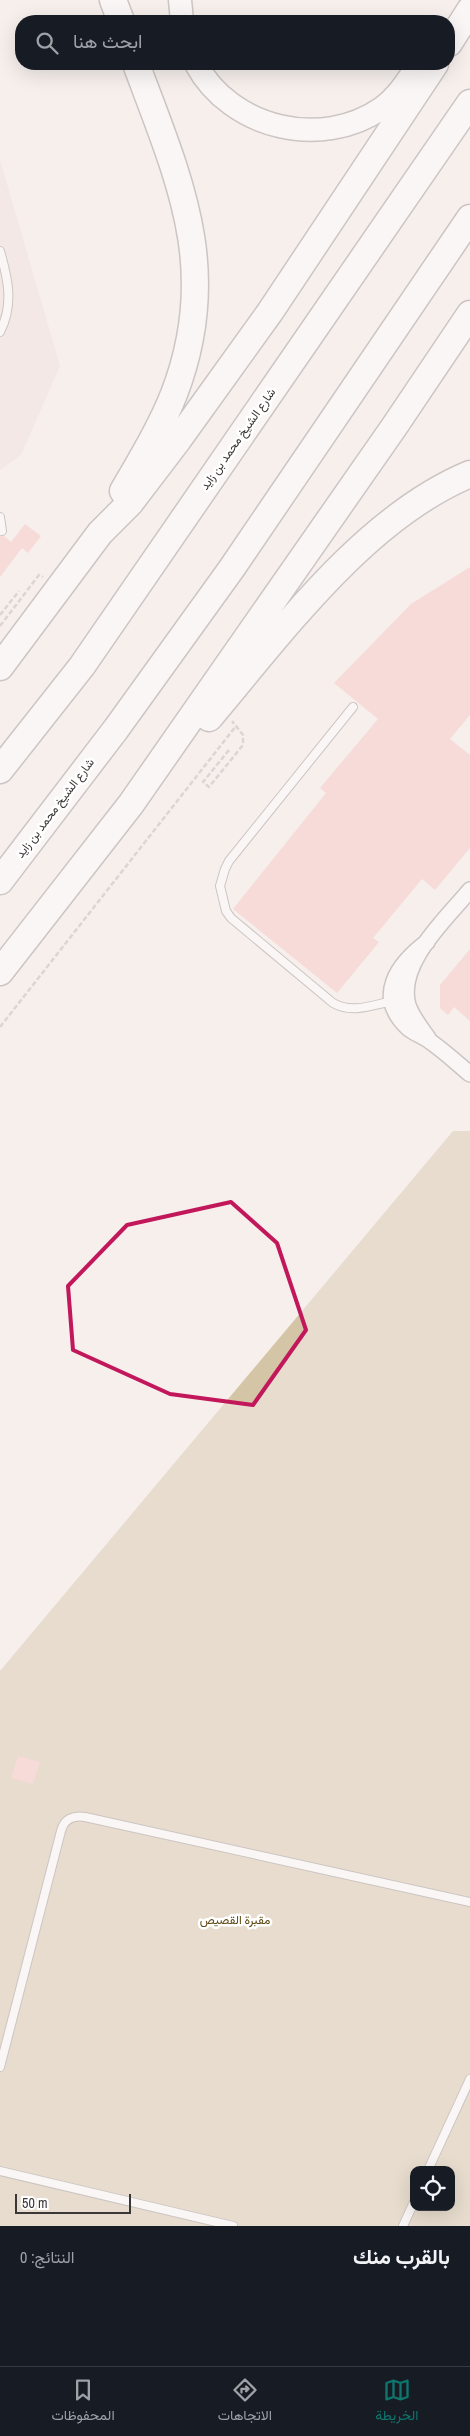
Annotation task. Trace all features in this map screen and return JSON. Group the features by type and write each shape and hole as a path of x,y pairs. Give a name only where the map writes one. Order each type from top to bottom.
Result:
{"highway":[{"path":"113,0 119,15"},
{"path":"455,34 470,10"},
{"path":"100,533 174,395 188,346 195,296 193,244 183,194 138,70"},
{"path":"0,667 100,533 130,503 154,472 259,327 431,70"},
{"name":"شارع الشيخ محمد بن زايد","path":"0,770 82,666 470,103"},
{"name":"شارع الشيخ محمد بن زايد","path":"0,881 116,729 226,576 470,218"},
{"path":"0,972 131,804 394,427 470,314"},
{"path":"131,804 161,774 341,566 379,532 420,502 470,474"}],"main road":[{"path":"180,0 181,15"},
{"path":"454,15 465,0"},
{"path":"200,70 214,89 236,107 269,123 287,128 315,131 343,127 384,107 396,97 415,70"}],"street":[{"path":"429,1040 410,1011 406,995 408,975 427,942 470,890"},
{"path":"427,942 412,953 397,970 392,985 393,1001 405,1024 416,1034 429,1040 470,1074"}],"lane":[{"path":"0,251 9,287 6,317 0,332"},
{"path":"0,517 2,531"},
{"path":"353,707 229,862 222,877 221,895 231,918 333,1003 344,1008 355,1009 393,1001"},
{"path":"0,2067 61,1831 65,1822 74,1817 85,1817 470,1902"},
{"path":"430,2166 470,2079"},
{"path":"0,2172 233,2226"},
{"path":"403,2226 410,2211"}],"path":[{"path":"0,626 31,586"},
{"path":"0,614 19,591"},
{"path":"218,707 243,735 242,745 209,787 203,782 229,750"},
{"path":"0,1027 236,726"}],"highlighted area":[{"path":"231,1202 277,1243 306,1330 253,1405 170,1394 73,1350 68,1286 127,1225"}],"shaded area":[{"path":"0,160 60,366 21,455 0,470"}],"green space":[{"name":"مقبرة القصيص","path":"453,1131 470,1131 470,2226 0,2226 0,1671"}],"building":[{"path":"25,524 41,536 28,553 22,548 0,577 0,536 4,536 11,542"},
{"path":"470,567 470,715 450,739 470,755 470,848 435,890 422,879 373,938 379,942 337,993 233,909 326,793 320,788 378,719 334,683 411,604"},
{"path":"470,949 470,1021 454,1007 448,1015 440,1008 440,985"},
{"path":"18,1756 40,1762 33,1784 11,1778"}]}
